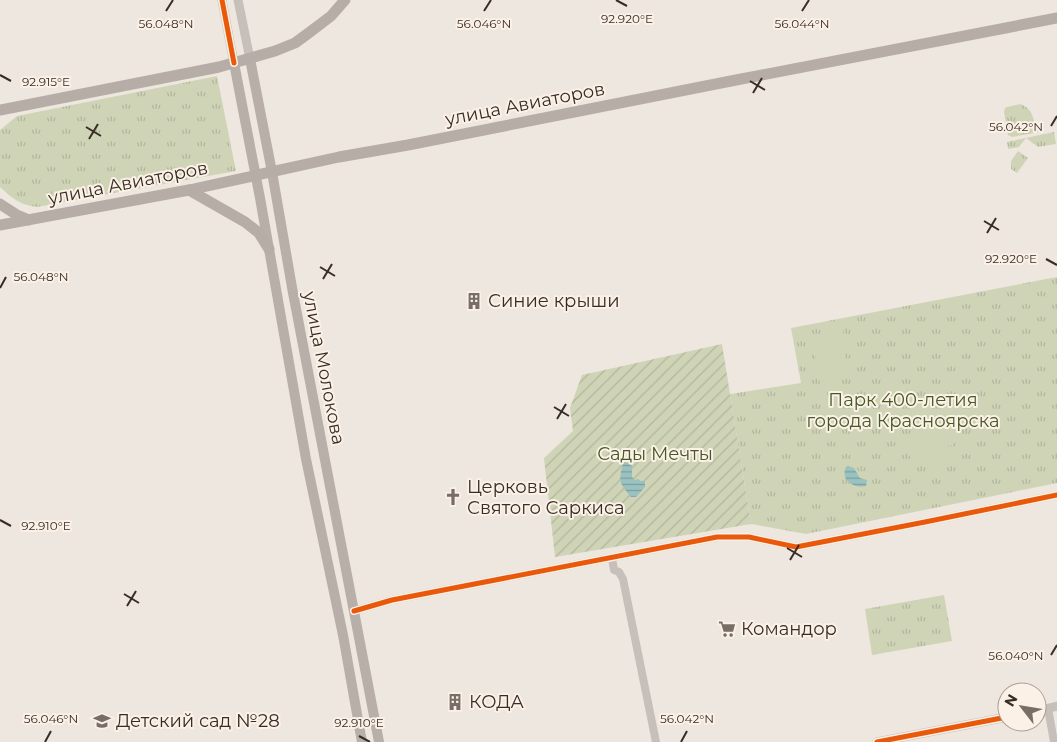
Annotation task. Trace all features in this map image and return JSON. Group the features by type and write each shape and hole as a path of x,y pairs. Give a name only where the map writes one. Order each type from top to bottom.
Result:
{"main road":[{"path":"3,111 219,67 275,51 295,43 330,16 345,0"},
{"name":"улица Авиаторов","path":"0,225 189,190 339,157 1057,18"},
{"name":"улица Молокова","path":"250,59 379,742"},
{"name":"улица Молокова","path":"234,63 306,459 343,635 362,742"},
{"path":"189,190 245,222 259,233 269,249"},
{"path":"0,204 30,220"}],"street":[{"name":"улица Молокова","path":"222,0 234,63"},
{"name":"улица Молокова","path":"238,0 250,59"},
{"path":"354,611 392,600 717,537 749,537 796,547 1057,495"},
{"path":"612,558 614,570 619,572 623,579 656,742"},
{"path":"1053,707 1054,742"},
{"path":"877,742 997,719"}],"green space":[{"path":"217,76 236,171 37,207 17,201 0,187 0,130 17,116"},
{"path":"1020,104 1029,109 1039,132 1012,137 1008,135 1004,112 1007,107"},
{"path":"1054,132 1056,144 1038,147 1026,138 1019,147 1008,149 1007,142"},
{"path":"1018,151 1028,158 1017,173 1011,169 1011,161"},
{"name":"Парк 400-летия города Красноярска","path":"1057,277 1057,483 806,534 751,524 730,394 801,383 791,328"},
{"path":"843,330 846,359 851,358 854,377 820,383 812,336"},
{"name":"Сады Мечты","path":"722,344 751,524 555,557 544,458 573,431 570,408 582,375"},
{"path":"953,406 955,443 951,446 932,442 945,451 942,460 934,465 920,456 916,461 908,455 914,447 903,440 906,434 920,439 921,435 911,428 910,421 916,415 925,411"},
{"path":"944,595 952,641 872,655 865,609"}],"water":[{"path":"630,462 632,477 635,480 645,481 645,487 636,497 631,497 624,489 620,478 623,464"},
{"path":"848,466 854,468 860,478 867,480 866,486 853,485 847,480 845,472"}],"cycle path":[{"path":"222,0 234,63"},
{"path":"354,611 392,600 717,537 749,537 796,547 1057,495"},
{"path":"877,742 997,719"}],"place":[{"name":"Синие крыши","path":"474,301"},
{"name":"Церковь Святого Саркиса","path":"453,497"},
{"name":"Командор","path":"727,629"},
{"name":"КОДА","path":"455,702"},
{"name":"Детский сад №28","path":"102,721"}]}
